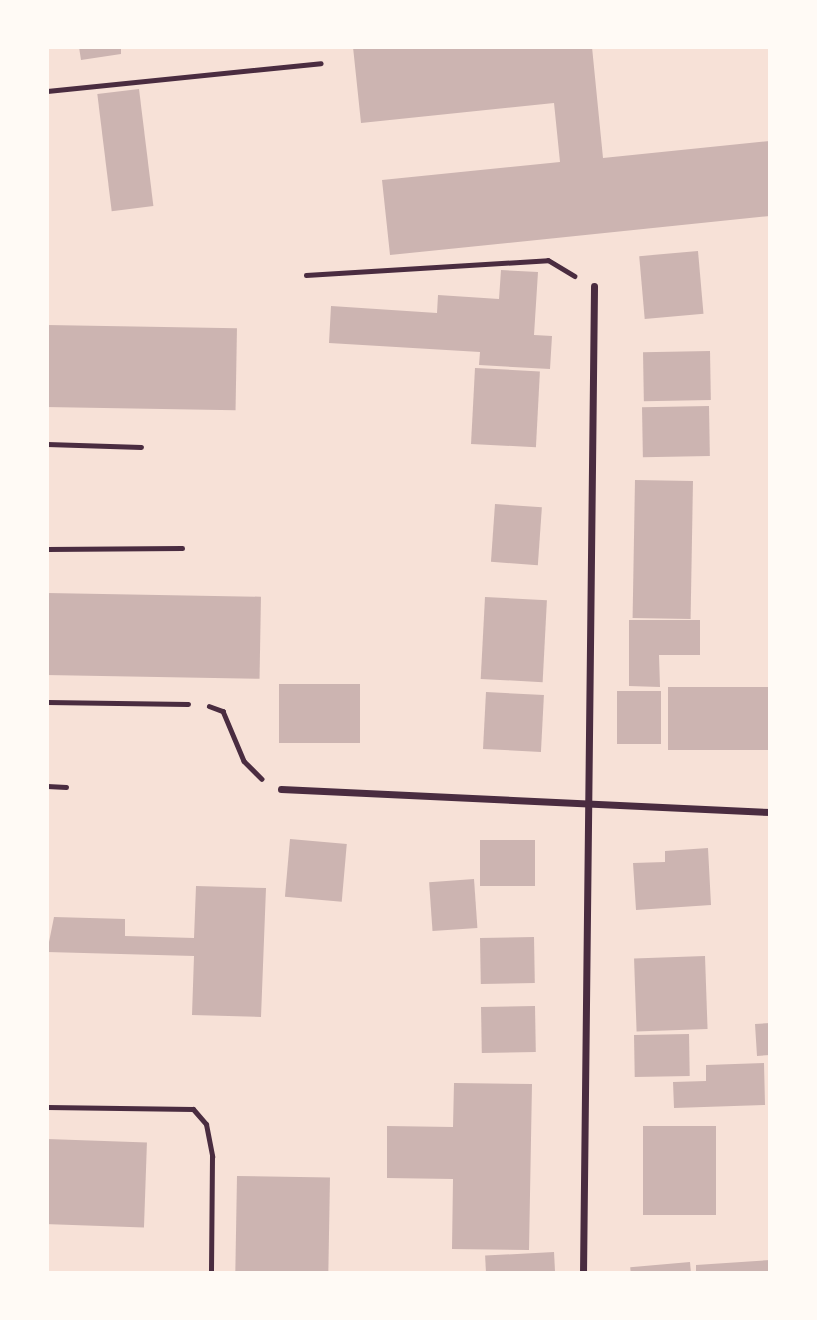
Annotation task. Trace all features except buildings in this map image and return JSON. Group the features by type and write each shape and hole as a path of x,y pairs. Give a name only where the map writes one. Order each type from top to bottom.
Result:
{"street":[{"path":"583,1273 594,286"},
{"path":"281,789 770,812"}],"lane":[{"path":"47,91 321,63"},
{"path":"47,444 141,447"},
{"path":"47,549 182,548"},
{"path":"47,702 188,704"},
{"path":"47,786 66,787"},
{"path":"47,1107 193,1109 206,1124 212,1156 211,1273"}],"path":[{"path":"306,275 548,260 594,286"},
{"path":"188,704 223,711 253,775 281,789"}]}
